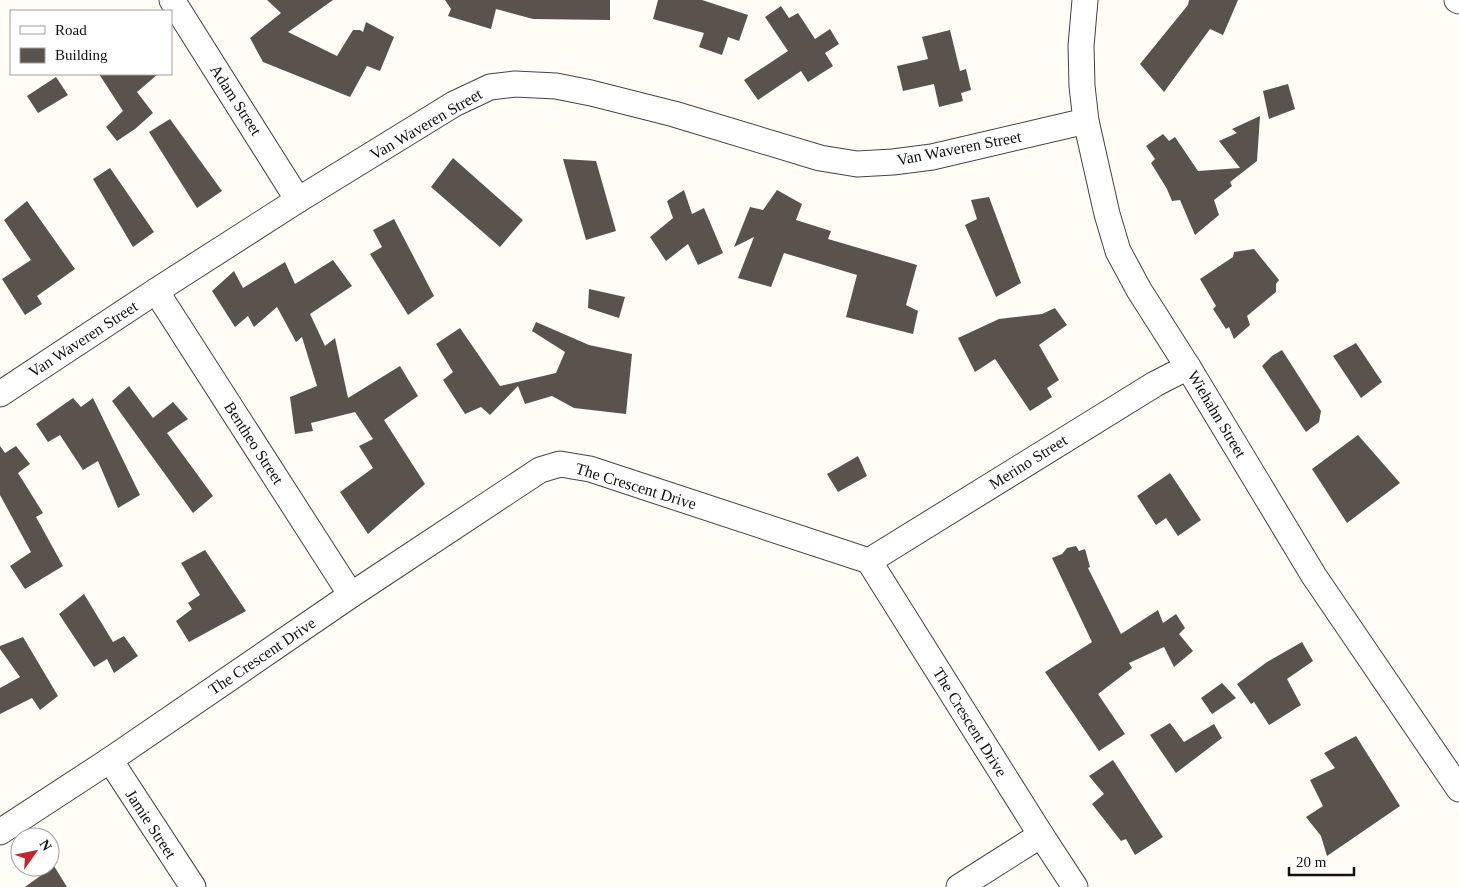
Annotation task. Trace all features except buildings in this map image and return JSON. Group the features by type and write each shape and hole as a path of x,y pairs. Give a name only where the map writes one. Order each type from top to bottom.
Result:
{"street":[{"name":"Adam Street","path":"172,0 298,200"},
{"name":"Wiehahn Street","path":"1085,0 1081,46 1082,86 1086,122 1107,214 1118,251 1139,290 1188,366 1314,576 1459,789"},
{"name":"Van Waveren Street","path":"0,394 298,200 454,104 490,88 514,84 556,86 591,93 674,114 820,158 857,164 932,157 1086,122"},
{"name":"Bentheo Street","path":"156,291 351,594"},
{"name":"Merino Street","path":"869,561 1155,384 1188,366"},
{"name":"The Crescent Drive","path":"0,832 110,760 351,594 540,470 560,464 590,469 869,561 1075,887"},
{"name":"Jamie Street","path":"110,760 192,887"},
{"path":"960,887 1041,835"}]}
